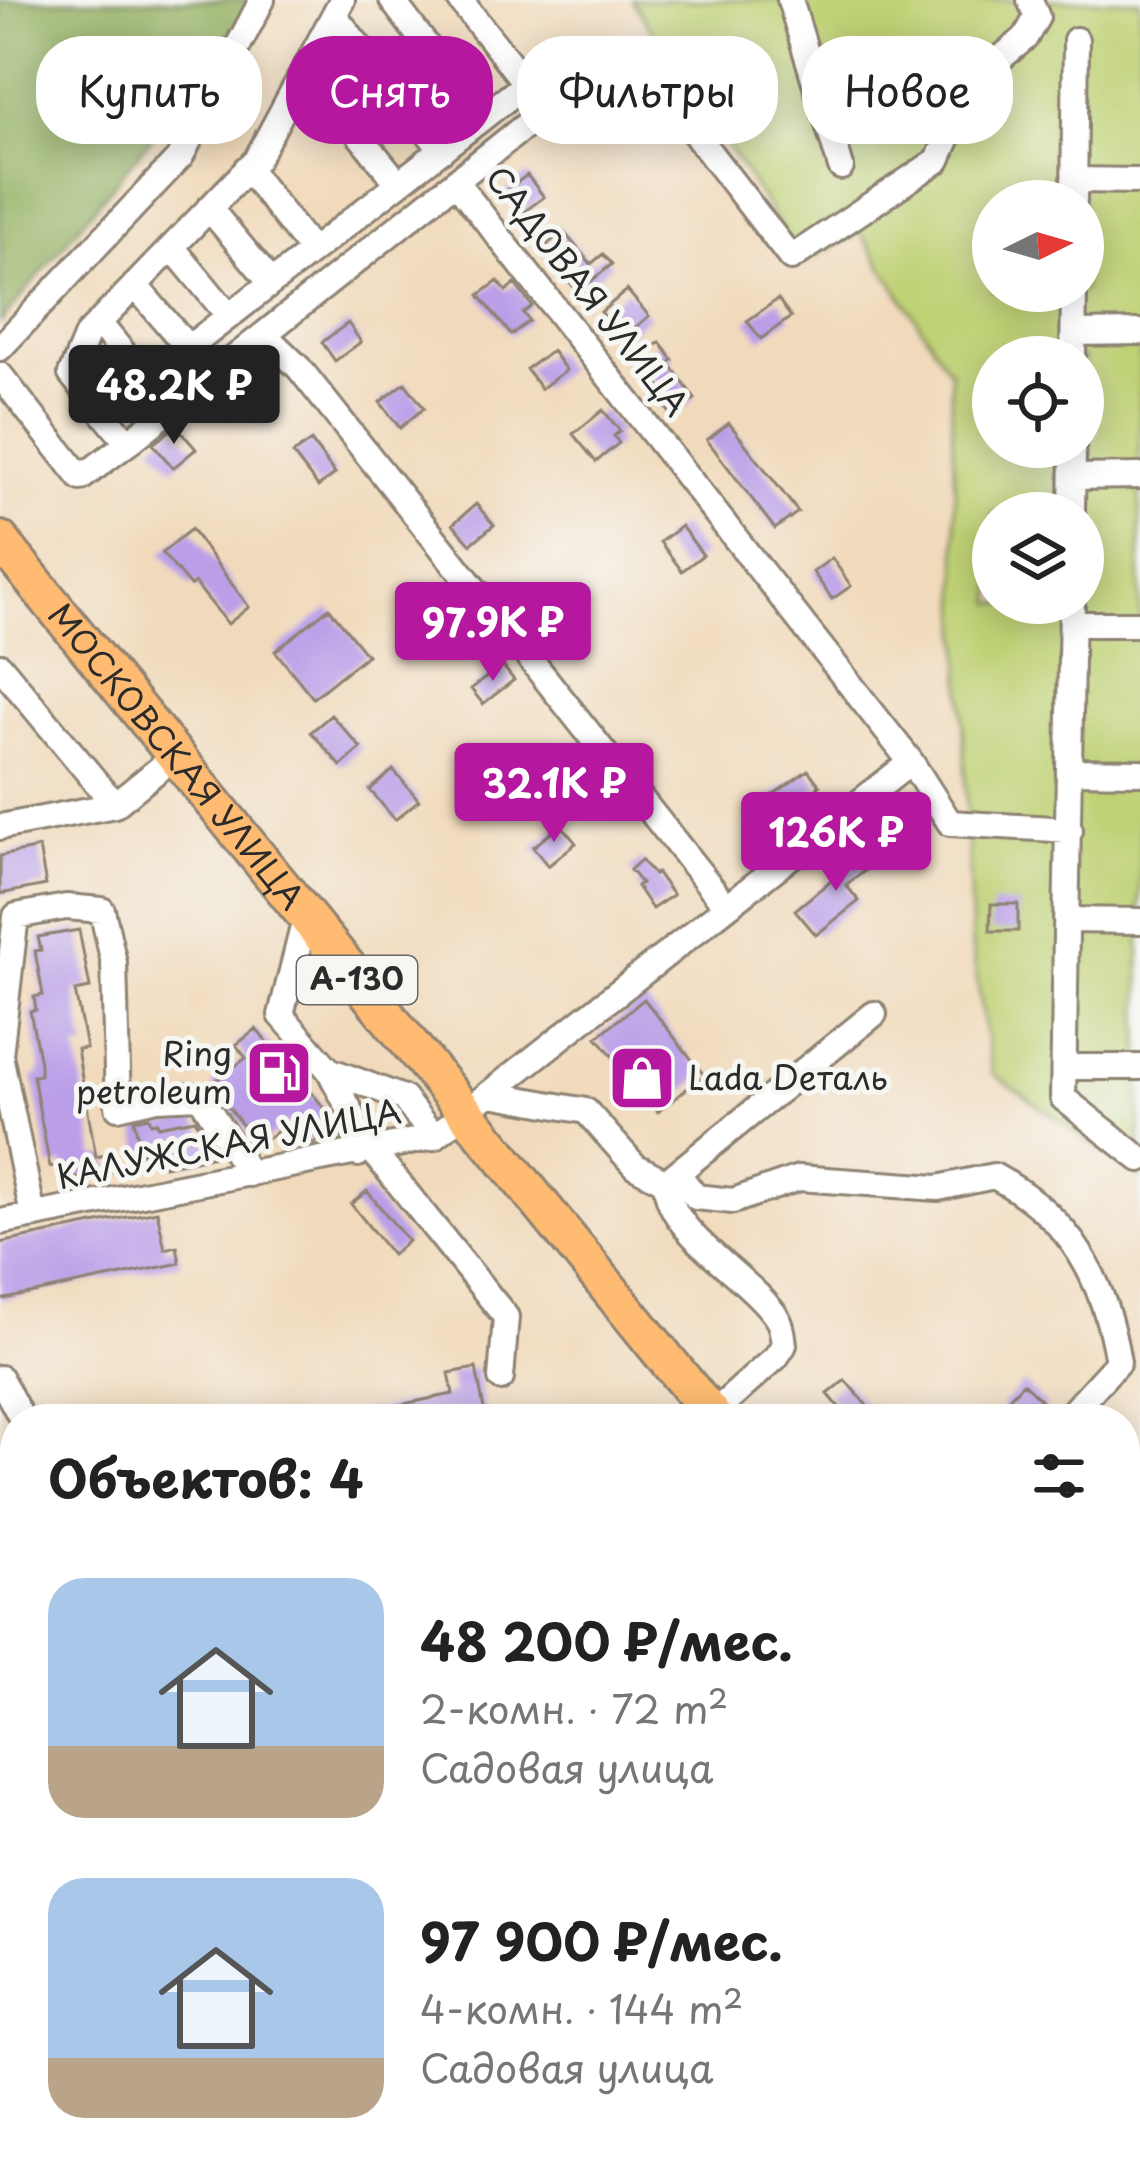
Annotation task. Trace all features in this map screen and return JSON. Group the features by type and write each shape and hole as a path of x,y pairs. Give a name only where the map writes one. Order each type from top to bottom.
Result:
{"highway":[{"name":"МОСКОВСКАЯ УЛИЦА","path":"0,540 306,915 478,1104 706,1404"}],"street":[{"path":"0,348 181,156 262,0"},
{"path":"392,0 419,36"},
{"path":"460,0 517,73"},
{"path":"790,0 841,167"},
{"name":"САДОВАЯ УЛИЦА","path":"1030,0 1037,17 1025,38 973,81 938,160 791,258 628,53 590,74 456,182 911,762 950,823 1070,830"},
{"path":"323,36 338,8 442,149"},
{"path":"1074,180 1076,40"},
{"path":"493,109 517,91"},
{"path":"128,443 70,374 87,335 248,168 286,101"},
{"path":"366,144 398,183"},
{"path":"104,414 448,144"},
{"path":"248,168 312,250"},
{"path":"1104,186 1140,181"},
{"path":"0,375 81,478 456,182"},
{"path":"209,208 272,282"},
{"path":"172,247 230,316"},
{"path":"135,285 188,348"},
{"path":"99,322 146,381"},
{"path":"1104,339 1140,332"},
{"path":"265,335 299,368 726,906"},
{"path":"1073,468 1073,492"},
{"path":"1073,477 1140,476"},
{"path":"1104,618 1140,624"},
{"path":"1072,624 1063,1098 1140,1159"},
{"path":"0,666 115,805"},
{"path":"0,827 115,805 175,756"},
{"name":"КАЛУЖСКАЯ УЛИЦА","path":"0,1222 434,1137 911,762"},
{"path":"1071,771 1140,772"},
{"path":"33,1215 0,1054 16,916 66,907 103,910 114,962 118,1107 157,1098 200,1096 249,1174"},
{"path":"306,915 281,1015 329,1070 365,1152 506,1317 501,1378"},
{"path":"1066,920 1140,921"},
{"path":"727,1404 784,1345 779,1321 684,1225 666,1192 671,1177 874,1014"},
{"path":"1064,1066 1140,1067"},
{"path":"329,1070 403,1098 434,1137"},
{"path":"478,1104 586,1111 635,1166 671,1177 696,1197 734,1201 799,1178 938,1188 994,1176 1025,1192 1094,1271 1111,1317 1118,1362 1080,1404"}],"green space":[{"path":"0,0 252,0 228,36 36,36 36,144 146,144 0,323"},
{"path":"632,0 1140,0 1140,1177 992,1073 972,948 950,372 861,233 803,261 726,144 778,144 778,36 656,36"}],"building":[{"path":"527,175 544,197 521,214 504,192"},
{"path":"563,231 591,264 603,254 612,264 578,292 542,249"},
{"path":"498,281 506,291 515,284 532,306 523,313 529,321 511,335 479,295"},
{"path":"627,290 649,316 623,338 601,312"},
{"path":"778,299 791,317 761,339 747,321"},
{"path":"348,323 361,342 335,361 322,342"},
{"path":"660,342 695,399 672,416 661,401 667,396 639,357"},
{"path":"552,351 566,370 541,389 526,369"},
{"path":"251,380 274,410 257,423 234,393"},
{"path":"405,383 424,408 400,428 380,402"},
{"path":"603,410 620,431 614,436 619,443 596,462 573,434"},
{"path":"729,423 798,512 775,529 707,440"},
{"path":"176,426 196,449 173,468 153,444"},
{"path":"311,441 335,474 318,487 293,454"},
{"path":"476,504 494,525 471,544 453,524"},
{"path":"681,526 703,555 682,571 660,542"},
{"path":"191,529 249,607 228,624 195,583 190,586 162,553"},
{"path":"832,558 851,586 832,599 813,572"},
{"path":"329,608 367,655 313,698 275,651"},
{"path":"502,665 514,680 483,704 471,689"},
{"path":"331,715 361,748 341,766 311,732"},
{"path":"393,770 419,800 395,820 370,790"},
{"path":"808,770 820,786 759,829 747,813"},
{"path":"561,825 576,843 548,866 533,847"},
{"path":"869,844 880,859 846,885 859,901 816,935 795,910"},
{"path":"39,848 46,885 0,894 0,856"},
{"path":"641,860 673,895 652,909 630,870"},
{"path":"991,904 1018,904 1018,931 990,931"},
{"path":"79,930 90,988 75,991 86,1048 77,1049 96,1157 106,1155 110,1172 68,1180 65,1164 50,1167 33,1076 40,1075 40,1063 30,1011 36,1010 34,997 43,995 35,951 41,950 38,937"},
{"path":"644,999 704,1075 658,1112 597,1037"},
{"path":"256,1029 275,1052 284,1044 308,1071 300,1078 337,1124 314,1144 292,1120 258,1146 211,1084 246,1058 236,1045"},
{"path":"149,1117 158,1126 195,1119 215,1156 164,1166 162,1157 149,1159 148,1151 141,1153 134,1120"},
{"path":"367,1191 408,1241 392,1255 351,1204"},
{"path":"157,1211 165,1249 177,1246 180,1263 0,1300 0,1243"},
{"path":"476,1368 483,1404 404,1404 453,1394 449,1373"},
{"path":"845,1380 866,1404 836,1404 828,1394"},
{"path":"1023,1383 1045,1404 1003,1404"}],"place":[{"name":"Ring petroleum","path":"279,1073"},
{"name":"Lada Dеталь","path":"642,1078"}]}
